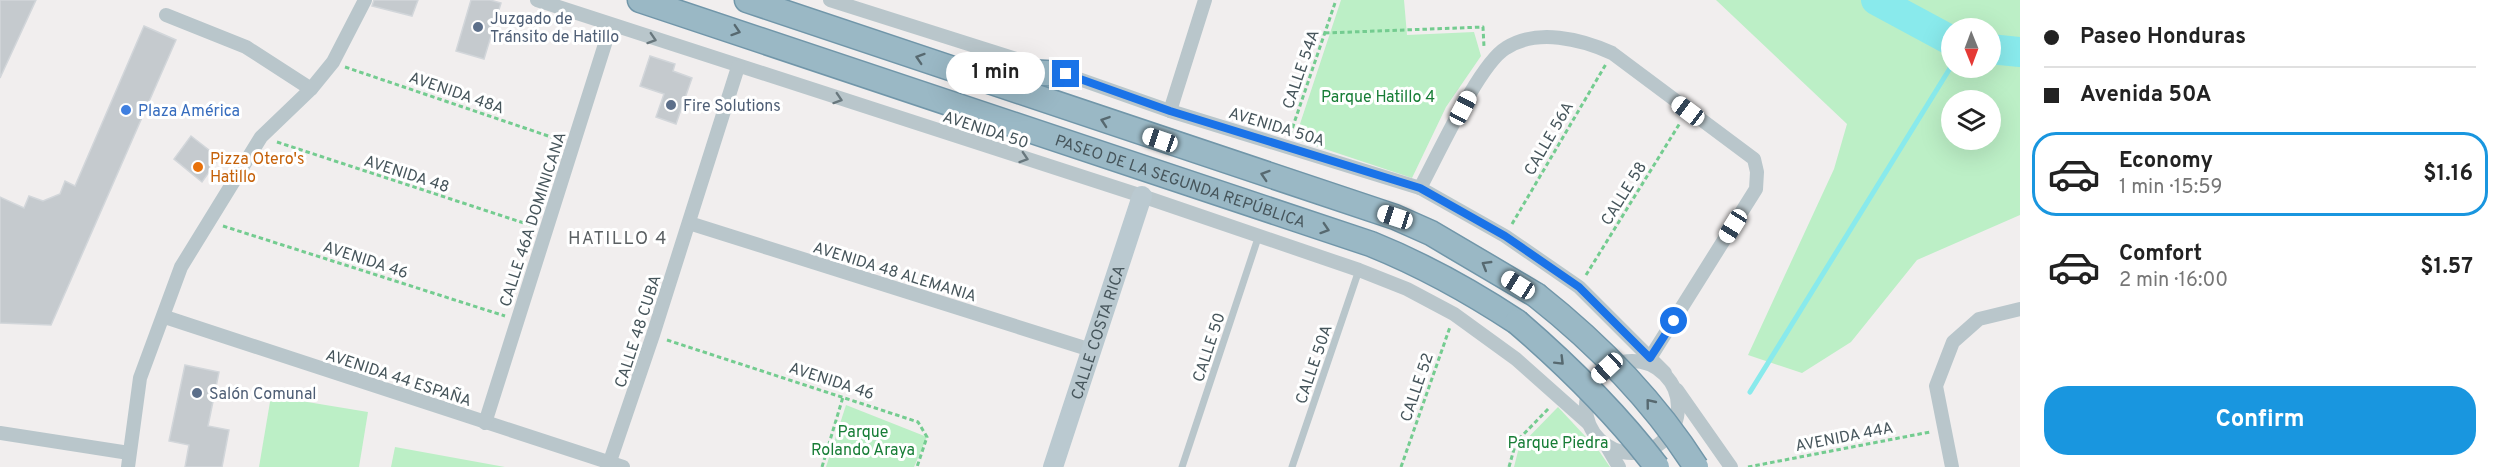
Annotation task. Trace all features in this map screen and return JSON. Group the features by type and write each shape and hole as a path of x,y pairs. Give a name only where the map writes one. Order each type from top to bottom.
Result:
{"highway":[{"name":"PASEO DE LA SEGUNDA REPÚBLICA","path":"640,0 1371,244 1414,262 1464,287 1516,322 1551,352 1630,431 1657,467"},
{"name":"PASEO DE LA SEGUNDA REPÚBLICA","path":"747,0 1395,217 1431,232 1536,295 1569,321 1645,397 1696,467"},
{"path":"952,68 1066,74"}],"main road":[{"name":"CALLE COSTA RICA","path":"1053,467 1142,196"}],"street":[{"path":"0,433 128,460 140,378 165,317 181,267 207,221 261,137 311,89 333,62 365,0"},
{"name":"AVENIDA 50","path":"537,0 611,26 1142,196 1359,270 1407,289 1454,314 1516,359 1588,423"},
{"name":"AVENIDA 50A","path":"830,0 1066,74 1170,111 1420,188 1505,236 1579,287 1665,374"},
{"path":"1170,111 1204,0"},
{"path":"166,15 246,47 311,89"},
{"name":"CALLE 46A DOMINICANA","path":"485,423 611,26"},
{"path":"1420,188 1485,68 1506,48 1534,38 1568,39 1587,42 1612,53 1754,159 1758,172 1756,189 1650,358"},
{"name":"CALLE 48 CUBA","path":"614,466 738,67"},
{"name":"AVENIDA 48 ALEMANIA","path":"689,224 1091,350"},
{"path":"1952,467 1936,386 1953,342 1978,319 2020,309"},
{"name":"AVENIDA 44 ESPAÑA","path":"165,317 614,466"},
{"path":"1674,386 1679,413 1667,437 1645,452 1618,451 1606,445 1596,436 1588,423 1586,408 1588,392 1595,378 1607,368 1621,362 1637,361 1652,365 1665,374 1674,386 1715,441 1731,467"},
{"path":"1606,445 1619,467"}],"lane":[{"name":"CALLE 50","path":"1182,467 1259,235"},
{"name":"CALLE 50A","path":"1292,467 1359,270"}],"path":[{"name":"CALLE 54A","path":"1287,146 1336,0"},
{"path":"1325,33 1483,27"},
{"name":"CALLE 56A","path":"1505,236 1612,53"},
{"name":"AVENIDA 48A","path":"333,62 573,144"},
{"name":"CALLE 58","path":"1579,287 1688,111"},
{"name":"AVENIDA 48","path":"261,137 546,230"},
{"name":"AVENIDA 46","path":"207,221 518,320"},
{"name":"CALLE 52","path":"1401,467 1454,314"},
{"name":"AVENIDA 46","path":"653,335 918,422 927,437 917,467"},
{"path":"822,467 843,396"},
{"path":"1509,467 1516,442 1559,398"},
{"name":"AVENIDA 44A","path":"1748,467 1944,429"}],"green space":[{"name":"Parque Hatillo 4","path":"1341,0 1404,0 1407,35 1474,32 1481,56 1446,107 1412,178 1295,139"},
{"path":"1716,0 2020,0 2020,215 1917,260 1851,342 1802,373 1748,355 1834,169 1847,124"},
{"path":"271,396 368,412 359,467 259,467"},
{"name":"Parque Rolando Araya","path":"846,405 927,437 914,467 826,467"},
{"name":"Parque Piedra","path":"1558,407 1599,451 1610,467 1514,467 1519,447"},
{"path":"395,447 505,467 391,467"}],"building":[{"path":"0,0 36,0 0,78"},
{"path":"374,0 418,0 412,16 372,6"},
{"name":"Juzgado de Tránsito de Hatillo","path":"471,0 490,0 501,3 484,59 456,51"},
{"name":"Plaza América","path":"144,26 176,40 51,325 0,323 0,197 24,208 29,196 43,201 60,194 65,181 75,186"},
{"path":"650,56 675,64 673,71 692,78 676,124 656,117 664,94 640,86"},
{"name":"Pizza Otero's Hatillo","path":"191,136 219,158 202,182 174,159"},
{"path":"185,365 219,372 208,426 229,430 222,467 185,467 189,445 169,441"}],"waterway":[{"path":"1876,0 1941,35"},
{"path":"2001,50 2020,52"},
{"path":"1750,392 1944,78"}],"place":[{"name":"Juzgado de Tránsito de Hatillo","path":"478,27"},
{"name":"Fire Solutions","path":"671,105"},
{"name":"Plaza América","path":"126,110"},
{"name":"Pizza Otero's Hatillo","path":"198,167"},
{"name":"Salón Comunal","path":"197,393"}],"district":[{"name":"HATILLO 4","path":"618,238"}],"route":[{"path":"1066,74 1170,111 1420,188 1505,236 1579,287 1650,358 1674,321"}]}
